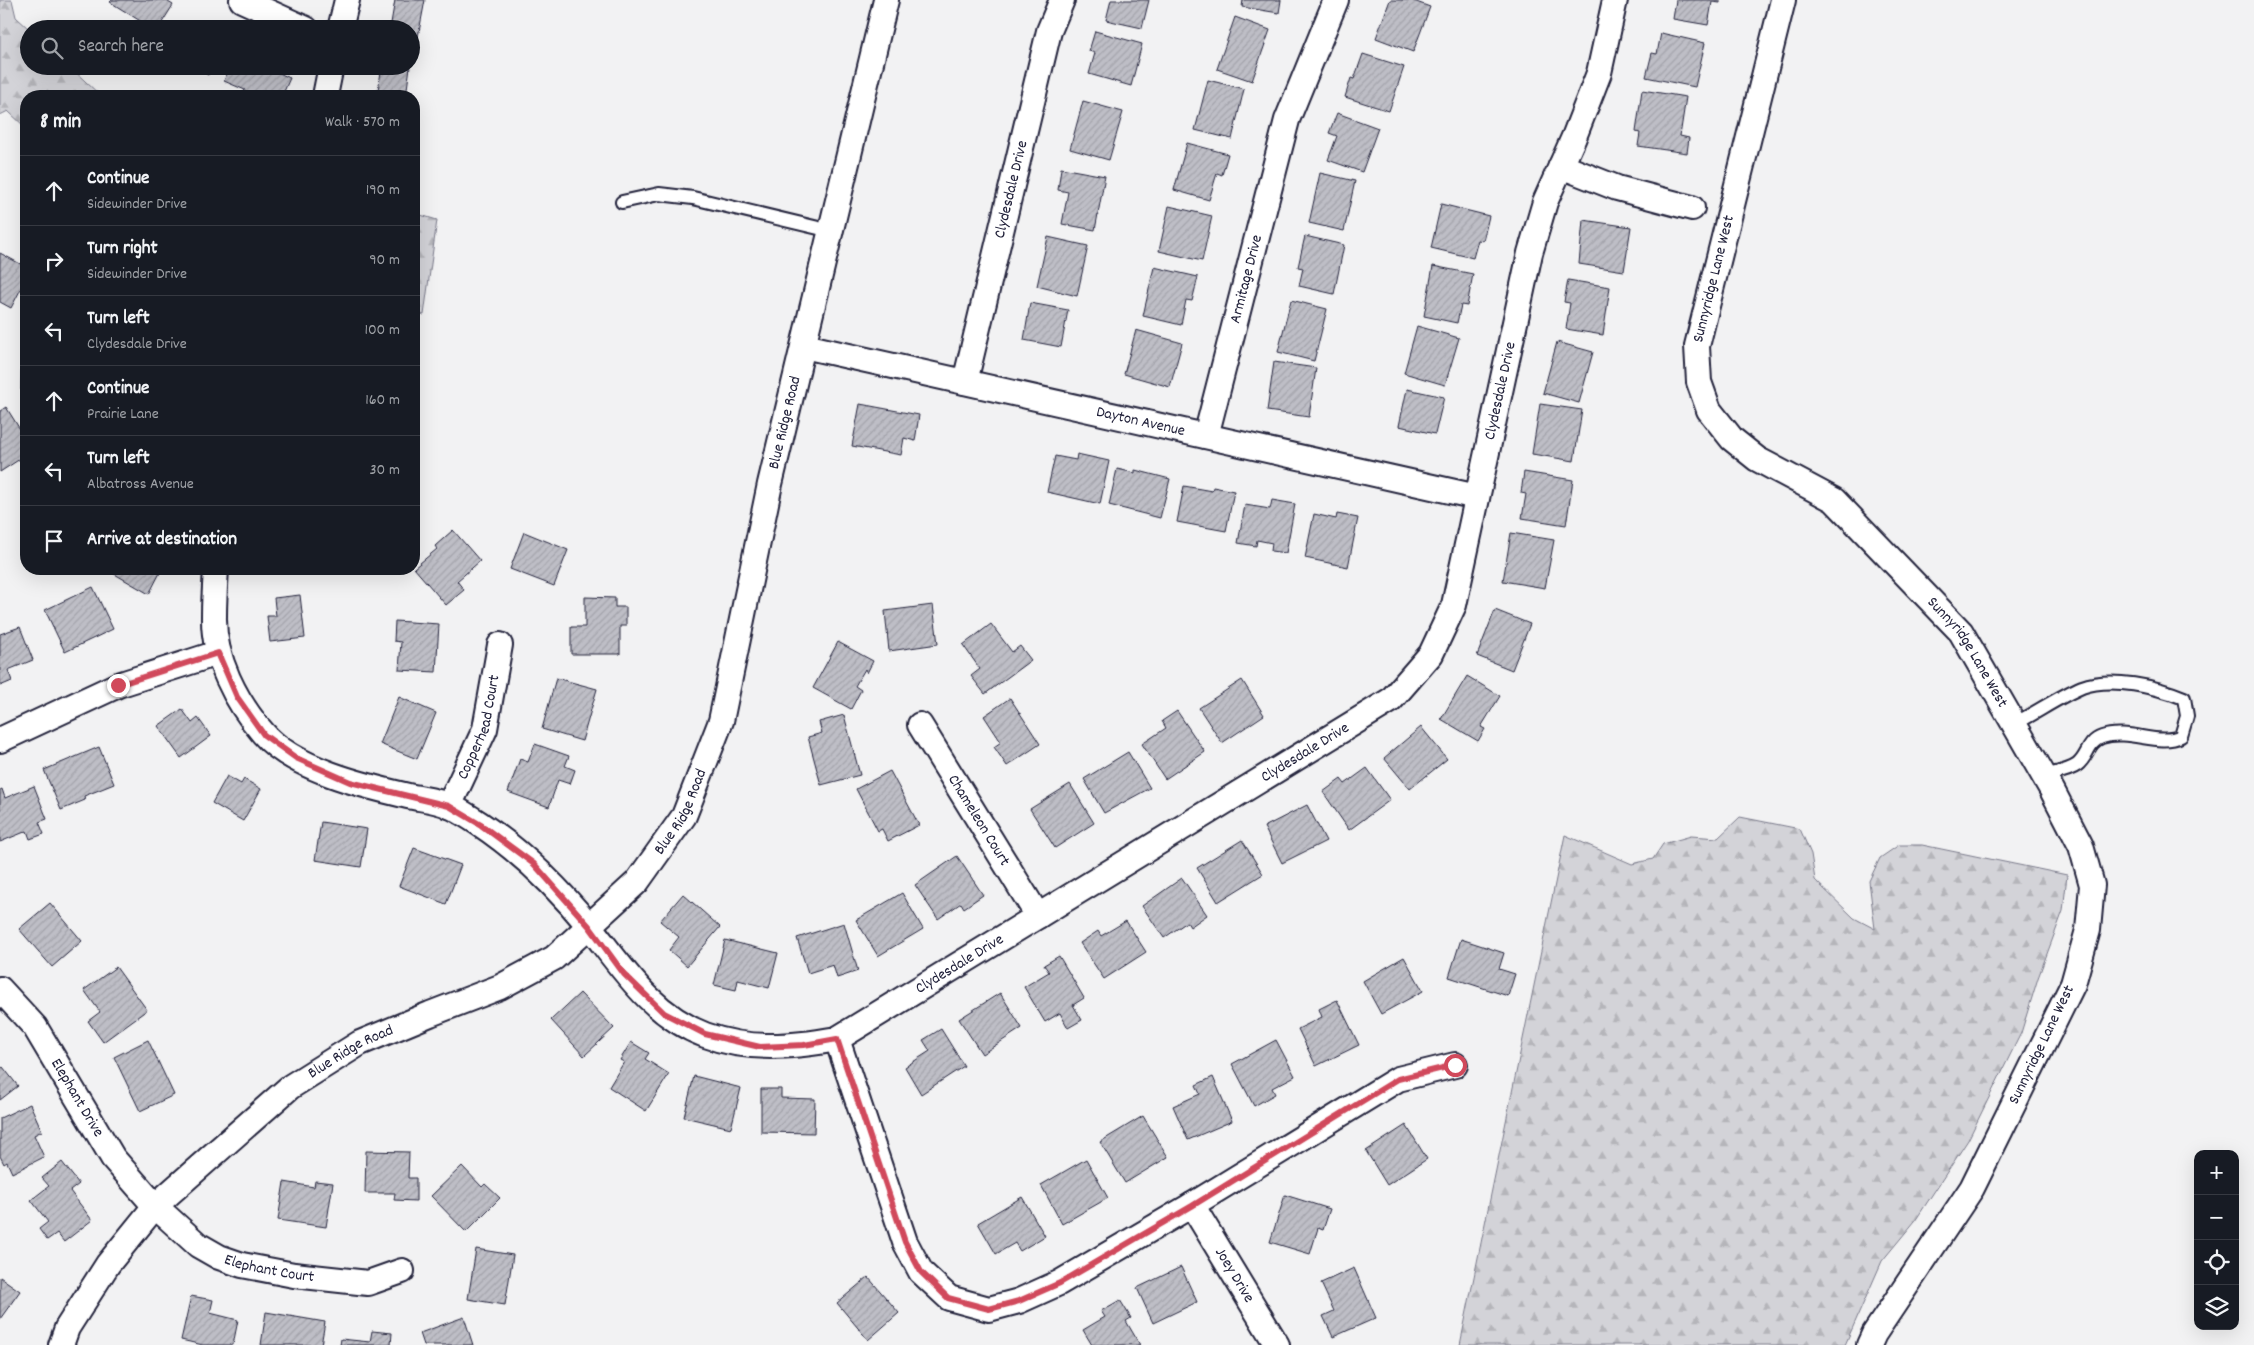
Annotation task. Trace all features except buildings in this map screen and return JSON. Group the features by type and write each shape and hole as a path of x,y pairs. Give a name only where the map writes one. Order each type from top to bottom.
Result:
{"street":[{"path":"242,0 286,20"},
{"path":"342,20 347,0"},
{"name":"Blue Ridge Road","path":"61,1345 67,1328 108,1264 155,1206 290,1087 360,1044 508,983 554,958 637,882 684,816 721,721 770,484 886,0"},
{"name":"Clydesdale Drive","path":"964,382 1049,31 1062,0"},
{"name":"Armitage Drive","path":"1206,436 1287,120 1336,0"},
{"name":"Clydesdale Drive","path":"216,575 213,618 218,653 237,697 264,735 296,758 350,782 449,806 481,825 534,864 589,926 624,974 664,1013 705,1034 760,1047 804,1045 837,1039 1391,700 1432,654 1454,605 1530,253 1544,202 1561,166 1599,73 1615,0"},
{"name":"Sunnyridge Lane West","path":"1783,0 1697,346 1699,382 1709,410 1732,439 1757,459 1834,500 1961,632 2044,776 2081,846 2092,885 2088,930 2073,984 1972,1188 1874,1334 1869,1345"},
{"path":"325,90 329,75"},
{"path":"1561,166 1617,188 1692,208"},
{"name":"Dayton Avenue","path":"804,346 1477,497"},
{"name":"Copperhead Court","path":"449,806 485,728 500,645"},
{"path":"0,740 118,685 218,653"},
{"name":"Chameleon Court","path":"920,725 1038,916"},
{"name":"Elephant Drive","path":"0,989 35,1027 113,1158 155,1206"},
{"path":"837,1039 905,1242 921,1272 948,1298 989,1309 1019,1301 1060,1283 1192,1206 1398,1079 1455,1065"},
{"name":"Elephant Court","path":"155,1206 198,1246 219,1257 242,1265 294,1275 368,1282 402,1271"},
{"name":"Joey Drive","path":"1192,1206 1277,1345"}],"lane":[{"path":"622,202 659,194 693,198 831,231"},
{"path":"2014,724 2084,687 2120,682 2169,692 2184,698 2187,716 2181,736 2173,740 2126,733 2100,737 2088,747 2082,760 2076,766 2044,776"}],"green space":[{"path":"0,0 12,0 16,17 20,21 20,75 79,75 95,90 20,90 20,122 8,111 0,115"},
{"path":"420,215 437,220 424,315 420,314"},
{"path":"1740,817 1800,829 1811,854 1815,880 1854,918 1875,929 1869,881 1880,858 1899,845 1922,845 2067,875 2063,911 2038,978 2021,1033 1968,1140 1915,1221 1882,1261 1845,1345 1460,1345 1565,835 1632,864 1653,859 1663,844 1691,836 1718,838"}],"route":[{"path":"118,685 218,653 237,697 264,735 296,758 350,782 449,806 481,825 534,864 589,926 624,974 664,1013 705,1034 760,1047 804,1045 837,1039 905,1242 921,1272 948,1298 989,1309 1019,1301 1060,1283 1192,1206 1398,1079 1455,1065"}]}
